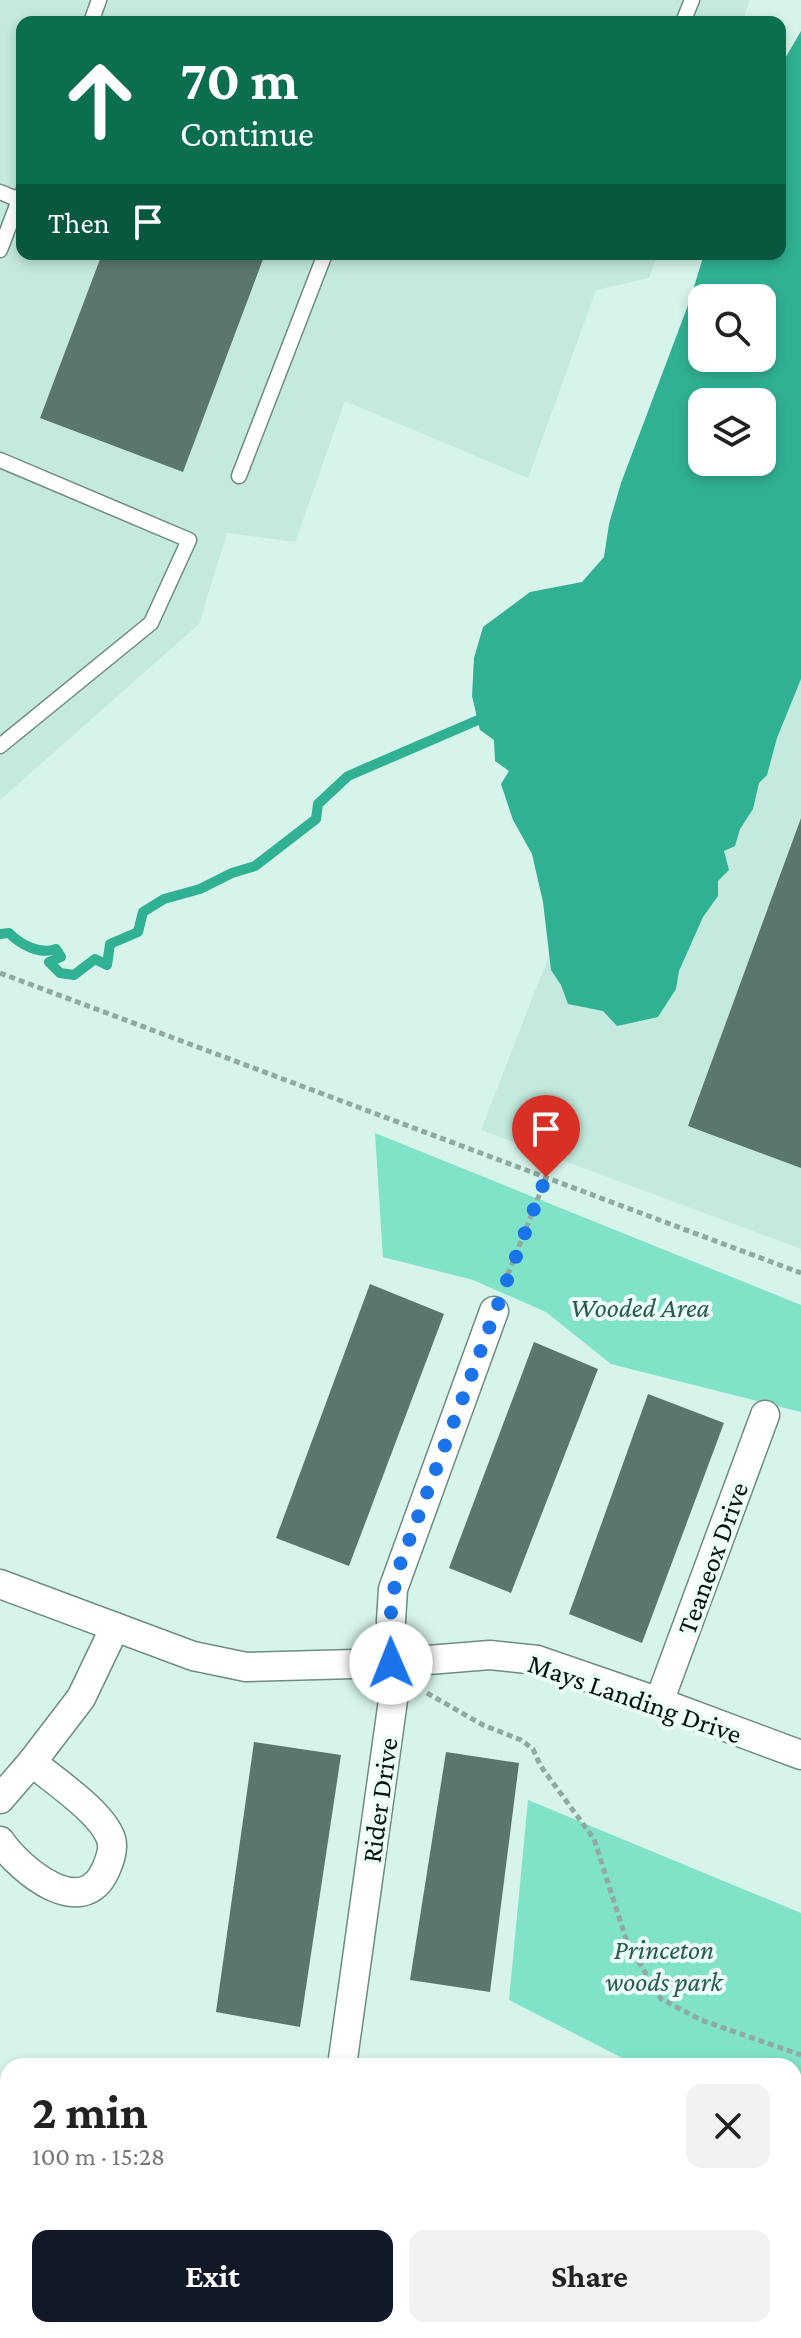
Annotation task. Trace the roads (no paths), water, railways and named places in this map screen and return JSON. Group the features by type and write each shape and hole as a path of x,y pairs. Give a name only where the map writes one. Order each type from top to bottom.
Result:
{"street":[{"name":"Rider Drive","path":"343,2058 394,1693 391,1605 398,1570 494,1311"},
{"name":"Teaneox Drive","path":"659,1702 765,1415"},
{"name":"Mays Landing Drive","path":"0,1584 193,1656 246,1667 391,1663 490,1655 537,1660 801,1755"},
{"path":"0,1799 81,1698 115,1627"},
{"path":"0,1841 11,1858 35,1878 68,1892 90,1888 105,1872 112,1841 103,1824 32,1762"}],"lane":[{"path":"0,250 16,209"},
{"path":"239,476 323,260"},
{"path":"0,460 189,540 151,623 0,746"}],"waterway":[{"path":"0,934 9,933 37,950 56,949 61,957 49,962 60,973 74,975 95,959 107,965 110,944 138,932 143,912 164,899 200,889 232,873 255,866 316,819 318,804 348,776 478,720"}],"park label":[{"name":"Wooded Area","path":"640,1307"},
{"name":"Princeton woods park","path":"664,1965"}]}
